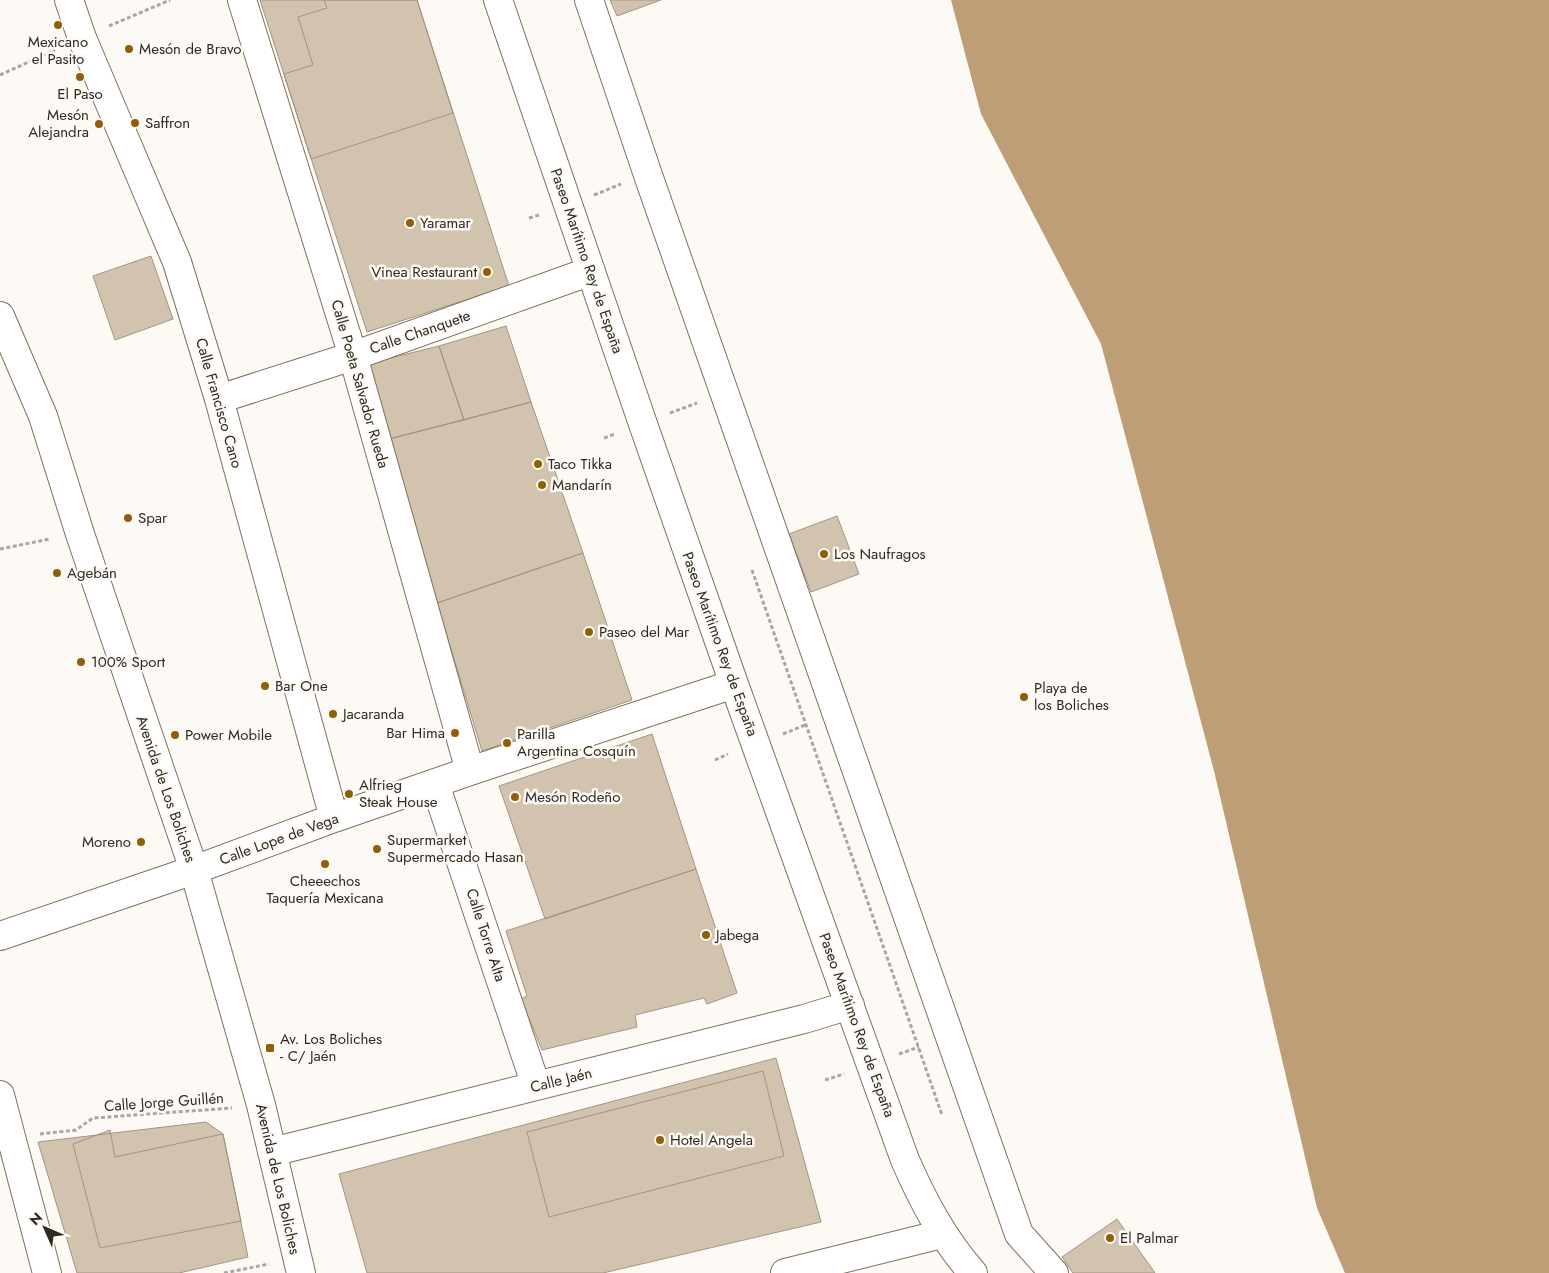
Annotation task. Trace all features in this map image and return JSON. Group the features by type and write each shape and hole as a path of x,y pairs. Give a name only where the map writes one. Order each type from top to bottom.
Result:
{"street":[{"name":"Calle Francisco Cano","path":"69,0 82,38 177,262 219,399 334,818"},
{"name":"Calle Poeta Salvador Rueda","path":"242,0 353,356 470,771"},
{"name":"Paseo Marítimo Rey de España","path":"498,0 734,684 905,1160 929,1212 942,1234 973,1273"},
{"path":"589,0 648,175 1019,1234 1054,1273"},
{"name":"Calle Chanquete","path":"219,399 353,356 591,271"},
{"name":"Avenida de Los Boliches","path":"0,316 43,416 80,534 194,870 261,1105 299,1265"},
{"name":"Calle Lope de Vega","path":"0,936 194,870 334,818 470,771 734,684"},
{"name":"Calle Torre Alta","path":"435,784 536,1086"},
{"name":"Calle Jaén","path":"272,1152 804,1019 850,1005"},
{"path":"0,1095 47,1273"},
{"path":"784,1273 942,1234"}],"path":[{"path":"0,549 80,534"},
{"path":"917,1048 942,1115"},
{"name":"Calle Jorge Guillén","path":"12,1138 76,1130 93,1118 261,1105"},
{"path":"224,1273 299,1265"}],"shaded area":[{"path":"951,0 1549,0 1549,1273 1345,1273 1317,1208 1214,771 1101,344 981,114"}],"building":[{"name":"Yaramar","path":"260,0 417,0 509,286 367,332"},
{"path":"324,0 417,0 453,113 311,159 284,74 313,65 298,17 327,8"},
{"path":"610,0 661,0 617,16"},
{"path":"151,256 173,319 115,340 93,276"},
{"path":"506,326 531,402 464,420 439,346"},
{"path":"439,346 464,420 389,439 366,364"},
{"path":"531,402 583,553 437,603 389,439"},
{"name":"Los Naufragos","path":"837,516 859,574 811,592 789,534"},
{"path":"583,553 632,700 482,751 437,603"},
{"path":"652,734 696,869 545,919 499,786"},
{"path":"696,869 737,993 707,1004 704,998 635,1015 637,1027 542,1050 521,999 527,996 506,931"},
{"path":"776,1058 821,1222 603,1273 367,1273 339,1174"},
{"path":"763,1071 784,1156 549,1217 527,1132"},
{"path":"206,1122 223,1134 248,1257 179,1273 77,1273 38,1142"},
{"path":"110,1130 115,1157 223,1134 241,1221 100,1248 73,1144"},
{"name":"El Palmar","path":"1117,1219 1155,1273 1073,1273 1062,1257"}],"place":[{"name":"Mexicano el Pasito","path":"58,25"},
{"name":"Mesón de Bravo","path":"129,49"},
{"name":"El Paso","path":"80,77"},
{"name":"Saffron","path":"135,123"},
{"name":"Mesón Alejandra","path":"99,124"},
{"name":"Yaramar","path":"410,223"},
{"name":"Vinea Restaurant","path":"487,272"},
{"name":"Taco Tikka","path":"538,464"},
{"name":"Mandarín","path":"542,485"},
{"name":"Spar","path":"128,518"},
{"name":"Los Naufragos","path":"824,554"},
{"name":"Agebán","path":"57,573"},
{"name":"Paseo del Mar","path":"589,632"},
{"name":"100% Sport","path":"81,662"},
{"name":"Bar One","path":"265,686"},
{"name":"Playa de los Boliches","path":"1024,697"},
{"name":"Jacaranda","path":"333,714"},
{"name":"Bar Hima","path":"455,733"},
{"name":"Power Mobile","path":"175,735"},
{"name":"Parilla Argentina Cosquín","path":"507,743"},
{"name":"Alfrieg Steak House","path":"349,794"},
{"name":"Mesón Rodeño","path":"515,797"},
{"name":"Moreno","path":"141,842"},
{"name":"Supermarket Supermercado Hasan","path":"377,849"},
{"name":"Cheeechos Taquería Mexicana","path":"325,864"},
{"name":"Jabega","path":"706,935"},
{"name":"Av. Los Boliches - C/ Jaén","path":"270,1048"},
{"name":"Hotel Angela","path":"660,1140"},
{"name":"El Palmar","path":"1110,1238"}]}
